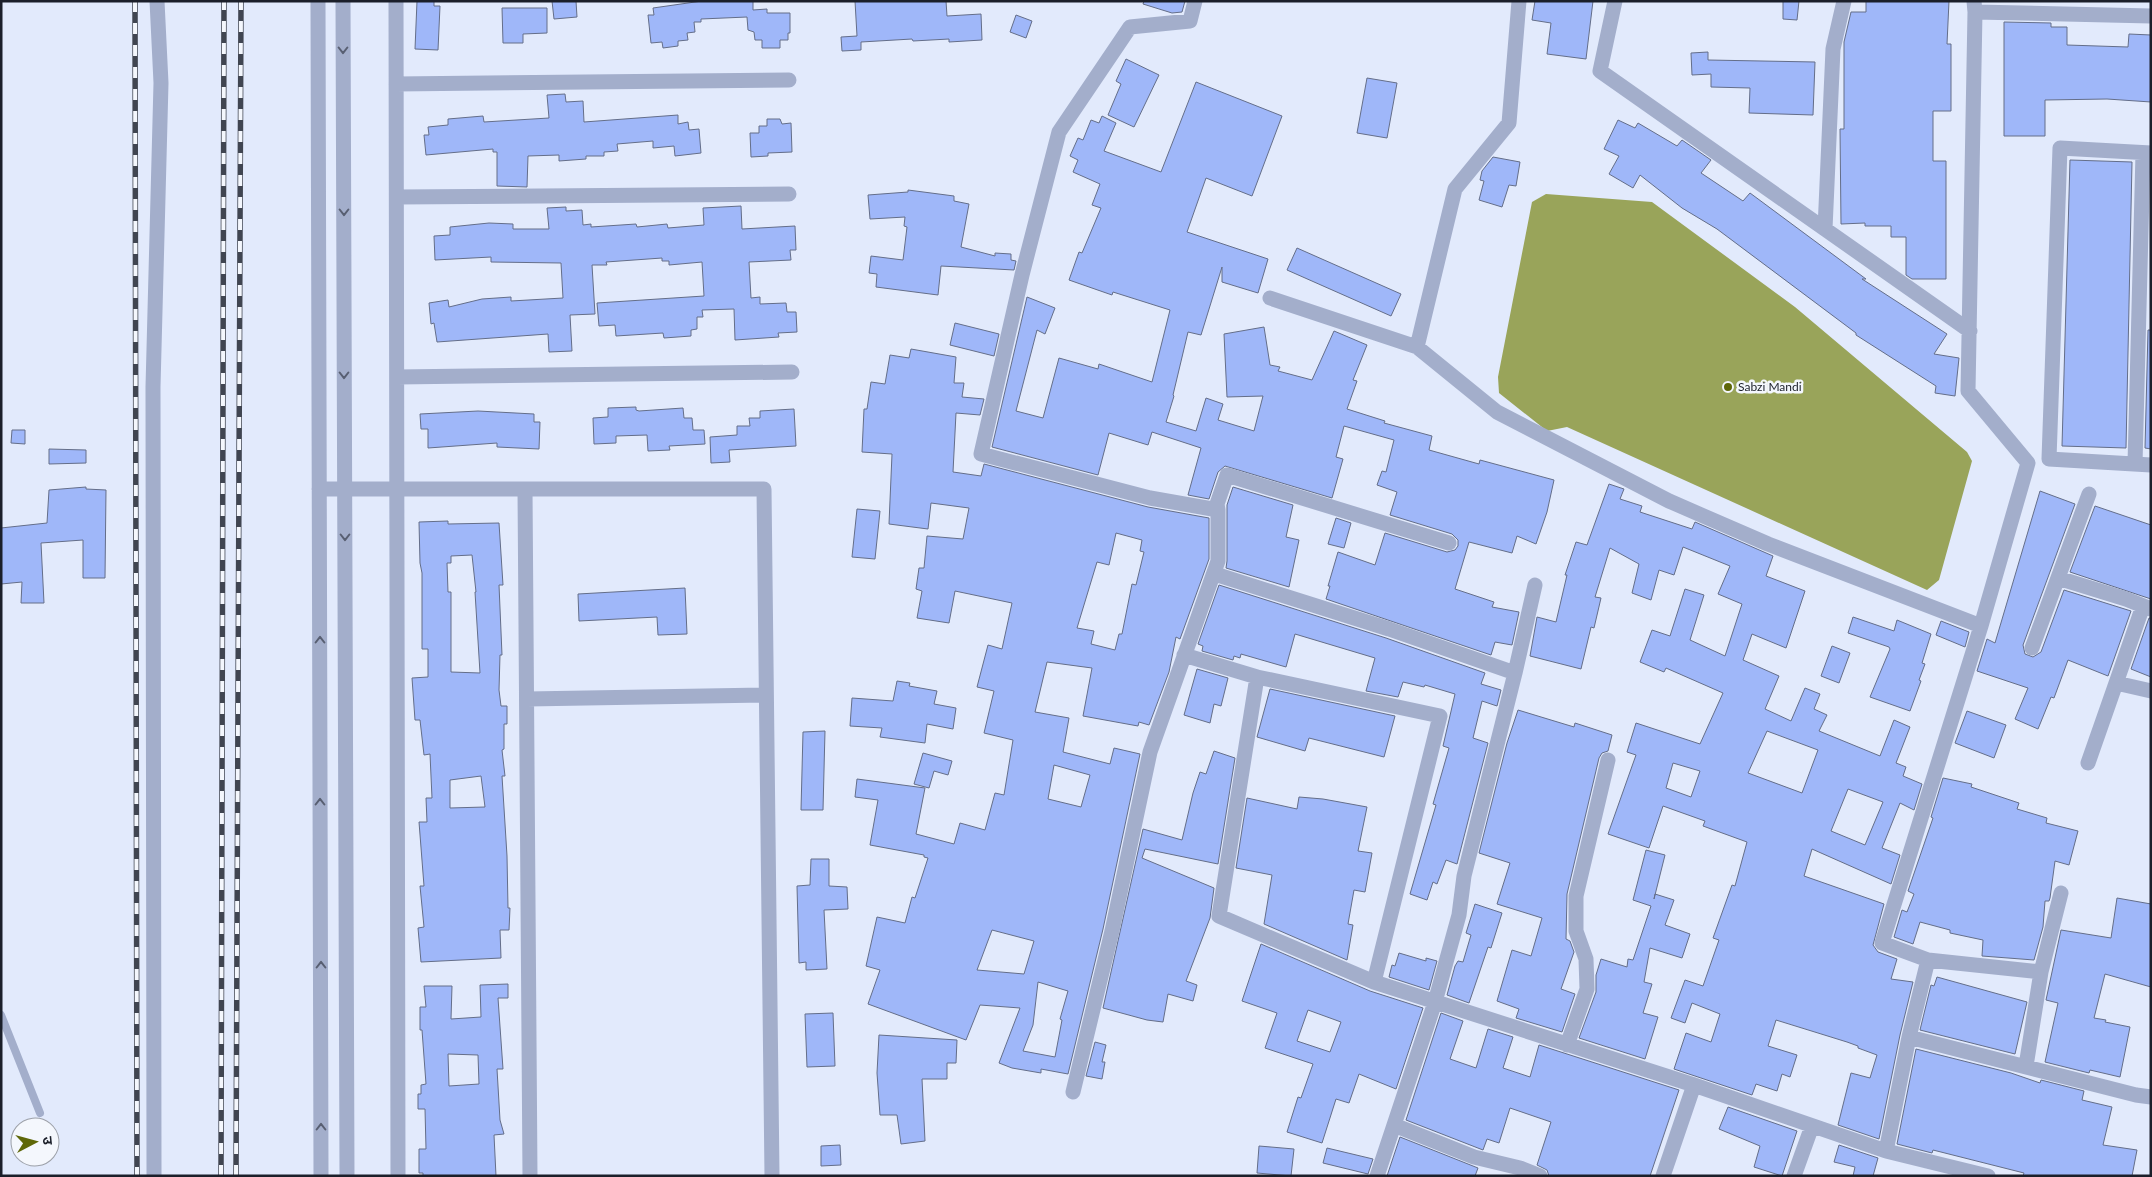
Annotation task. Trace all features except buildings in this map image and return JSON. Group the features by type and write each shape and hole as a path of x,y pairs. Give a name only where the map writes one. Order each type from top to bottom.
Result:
{"street":[{"path":"154,1176 152,387 161,83 156,1"},
{"path":"318,1 321,1176"},
{"path":"343,1 347,1176"},
{"path":"396,1 398,1176"},
{"path":"1195,1 1190,21 1130,27 1058,132 1022,274 981,454 1150,498 1218,510"},
{"path":"1417,347 1455,189 1509,123 1519,1"},
{"path":"1615,1 1600,71 1970,331"},
{"path":"1825,229 1833,49 1844,1"},
{"path":"2041,972 1928,960 1882,942 1981,626 2028,463 1968,391 1975,7 2141,11"},
{"path":"396,84 788,80"},
{"path":"2135,464 2147,153 2060,148 2049,459 2151,465"},
{"path":"397,197 789,194"},
{"path":"1270,298 1417,347 1497,412 1669,501 1768,544 1981,626"},
{"path":"397,376 792,372"},
{"path":"1072,1092 1112,931 1150,752 1218,561 1217,504 1227,475 1449,543"},
{"path":"319,489 764,489 772,1176"},
{"path":"525,489 530,1176"},
{"path":"2032,648 2089,494"},
{"path":"1212,576 1218,575 1389,629 1515,673"},
{"path":"2058,578 2147,608 2116,683 2088,762"},
{"path":"1376,1176 1435,1002 1459,915 1464,876 1535,585"},
{"path":"1184,655 1257,677 1440,716 1374,982"},
{"path":"1257,677 1219,916 1374,982 1694,1085 1886,1151 1988,1176"},
{"path":"2116,683 2151,691"},
{"path":"527,699 766,695"},
{"path":"1567,1045 1587,989 1586,959 1576,931 1576,896 1608,760"},
{"path":"2026,1066 2041,972 2061,893"},
{"path":"1886,1151 1909,1036 1928,960"},
{"path":"1909,1036 2136,1095 2151,1097"},
{"path":"1663,1176 1694,1085"},
{"path":"1394,1125 1474,1157 1520,1168 1540,1176"},
{"path":"1794,1176 1812,1126"}],"lane":[{"path":"1,1016 40,1113"}],"shaded area":[{"path":"1546,194 1652,202 1795,307 1967,452 1972,461 1939,580 1927,590 1567,427 1547,431 1499,393 1498,377 1532,202"}],"railway":[{"path":"135,1 137,1176"},
{"path":"221,1176 224,1"},
{"path":"236,1176 241,1"}],"place":[{"name":"Sabzi Mandi","path":"1728,387"}]}
